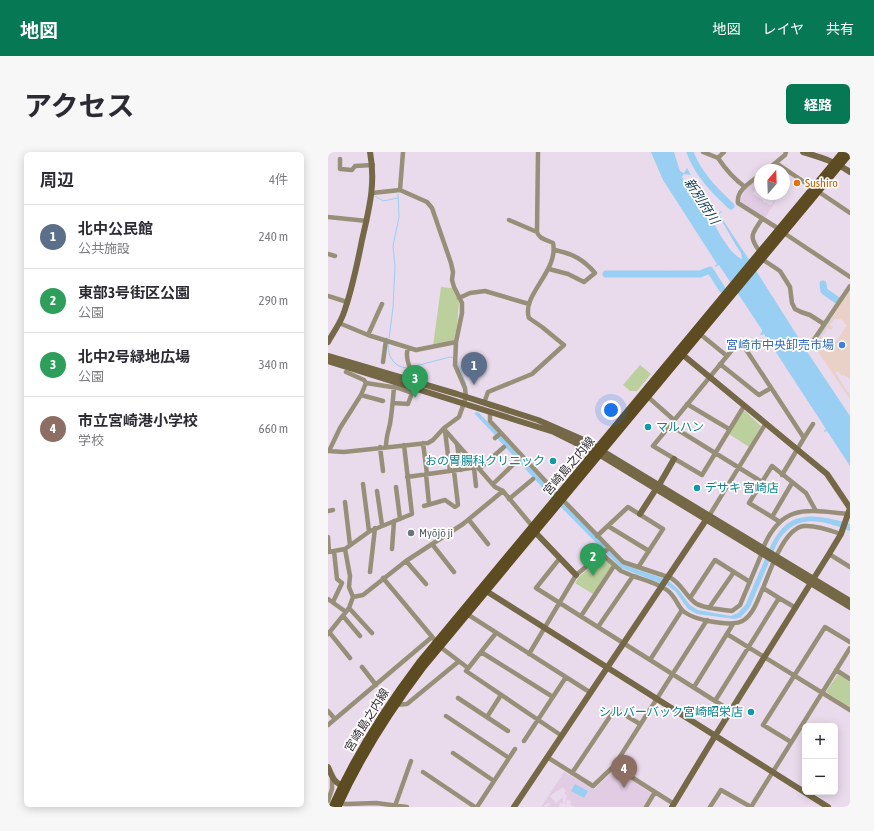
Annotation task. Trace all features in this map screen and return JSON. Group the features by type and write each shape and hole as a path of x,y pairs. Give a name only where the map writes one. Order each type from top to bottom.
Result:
{"main road":[{"name":"宮崎島之内線","path":"837,164 843,152"},
{"name":"宮崎島之内線","path":"344,787 355,759 379,719 401,686 436,642 484,589 559,500 837,164 850,153"},
{"name":"宮崎島之内線","path":"599,452 648,398 700,334 732,290"},
{"name":"宮崎島之内線","path":"334,804 436,642 467,614 484,589"}],"street":[{"path":"328,342 331,332 339,323 347,302 358,261 372,193 373,165 370,152"},
{"path":"400,190 403,152"},
{"path":"484,403 488,392 532,374 564,345 529,318 528,315 529,304 549,269 555,250 553,243 542,239 537,232 538,152"},
{"path":"703,152 718,158 727,171 744,187"},
{"path":"718,158 724,152"},
{"path":"786,152 785,155 776,163 850,213"},
{"path":"803,152 837,164 850,172"},
{"path":"340,158 340,169 352,170 355,166 373,165"},
{"path":"754,180 744,187 738,199 738,204 850,276"},
{"path":"366,383 361,395 340,428 328,451 344,452 386,446 423,444 433,440 458,417 465,400 465,388 455,365 456,342 462,313 462,303 456,293 452,280 453,272 448,252 431,205 428,202 400,190 372,193"},
{"path":"328,217 366,221"},
{"path":"762,219 752,236 759,258 780,271 790,287 792,303 795,309 810,315 824,324"},
{"path":"509,220 537,232"},
{"path":"549,269 568,274 584,282 595,273 583,261 565,252 555,250"},
{"path":"328,254 335,256"},
{"path":"813,341 850,286"},
{"path":"459,298 470,293 485,291 529,304"},
{"path":"328,296 347,302"},
{"path":"368,335 382,304"},
{"path":"339,323 368,335 416,350 456,342"},
{"path":"700,334 726,356"},
{"path":"383,362 388,341"},
{"path":"744,406 702,475 653,446 737,344 743,345 804,438"},
{"path":"408,348 407,356 409,367 413,375"},
{"path":"614,766 675,806 715,736 830,554 842,532 850,508 827,474 683,355"},
{"path":"328,356 465,400 490,411 554,432 599,452 775,558 850,607"},
{"path":"328,360 465,400 484,403 538,420 586,441 599,452"},
{"path":"720,364 759,395 771,388"},
{"path":"346,372 364,380 366,383 394,387 412,393 408,404 393,403"},
{"path":"386,446 386,434 393,403 394,387"},
{"path":"361,395 382,401"},
{"path":"648,398 674,420"},
{"path":"687,404 729,429"},
{"path":"490,411 490,421 559,500 623,562 639,566 676,581 697,604 709,608 732,611 740,605 770,535 780,522 793,513 804,510 848,514"},
{"path":"514,807 708,518 766,423"},
{"path":"782,475 813,424"},
{"path":"670,425 762,482"},
{"path":"444,430 477,468 493,484 503,491 534,529 576,575"},
{"path":"424,506 444,500 455,507 458,505 444,430"},
{"path":"495,438 501,433"},
{"path":"423,444 429,504"},
{"path":"457,444 461,470"},
{"path":"330,552 345,549 369,531 412,514 404,445"},
{"path":"380,447 383,471"},
{"path":"407,477 477,468 504,447"},
{"path":"640,514 674,459"},
{"path":"493,484 517,461"},
{"path":"780,522 749,503 772,466 806,493 816,511"},
{"path":"476,486 477,468"},
{"path":"509,499 533,479"},
{"path":"772,517 792,483"},
{"path":"363,484 369,531"},
{"path":"396,486 400,519"},
{"path":"377,491 382,525"},
{"path":"350,658 329,633 346,612 354,597 363,595 406,561 469,520 503,491"},
{"path":"345,502 350,545"},
{"path":"597,536 628,507 663,529 639,566"},
{"path":"469,520 488,544"},
{"path":"392,549 394,521"},
{"path":"608,526 649,551"},
{"path":"603,553 614,566 621,571 663,586 674,596 682,610 694,617 734,624 740,622 748,616 755,607 775,558 793,531 800,526 811,526 842,532"},
{"path":"370,572 375,528"},
{"path":"328,537 330,552 338,579 342,583 333,602"},
{"path":"432,544 454,572"},
{"path":"528,654 576,575 609,548"},
{"path":"345,549 350,576 349,587 354,597"},
{"path":"830,554 850,567"},
{"path":"560,558 536,588 731,711"},
{"path":"690,598 715,560 750,582"},
{"path":"406,561 426,584"},
{"path":"582,616 614,566"},
{"path":"709,608 734,572"},
{"path":"598,627 633,576"},
{"path":"383,578 436,642 458,662 468,668"},
{"path":"812,581 850,601"},
{"path":"763,588 796,608"},
{"path":"484,589 828,807"},
{"path":"715,701 780,598"},
{"path":"328,599 372,633"},
{"path":"650,660 682,610"},
{"path":"346,612 360,636"},
{"path":"467,614 591,693"},
{"path":"547,757 593,786 614,766 707,620"},
{"path":"694,687 734,624"},
{"path":"791,742 763,725 825,627 850,642"},
{"path":"496,633 466,670 562,736"},
{"path":"727,634 850,710"},
{"path":"328,725 376,685 436,642"},
{"path":"710,807 721,790 751,807 850,648"},
{"path":"481,652 553,697"},
{"path":"395,705 407,704 458,662"},
{"path":"362,667 376,685"},
{"path":"836,670 850,679"},
{"path":"524,741 566,677"},
{"path":"487,717 501,694"},
{"path":"458,698 508,731"},
{"path":"572,773 615,708 640,724"},
{"path":"328,711 335,719"},
{"path":"446,716 509,758"},
{"path":"423,772 476,807 515,749"},
{"path":"453,753 494,781"},
{"path":"395,806 410,761"},
{"path":"328,767 332,778 334,804 376,803 407,807"},
{"path":"332,778 344,787"},
{"path":"646,807 655,792"},
{"path":"376,803 382,807"}],"shaded area":[{"path":"754,182 754,200 763,200 765,203 766,202 771,205 776,200 765,218 740,201 745,190"},
{"name":"宮崎市中央卸売市場","path":"850,290 850,379 844,375 842,376 837,371 835,372 848,393 850,391 850,399 814,346","holes":["835,318 838,320 839,318 847,325 831,349 822,345 823,343 819,341 828,328 831,330 833,327 830,325"]},
{"path":"615,770 651,794 643,807 576,807 570,805 571,801 567,800 566,804 560,803 559,807 546,807 550,805 549,803 544,805 545,807 541,807 564,772 594,789","holes":["563,787 566,791 564,793 567,796 565,803 563,803 563,797 556,803 550,796"]}],"green space":[{"path":"441,287 452,288 459,303 457,326 454,340 433,346"},
{"path":"640,365 651,374 637,391 630,391 623,385"},
{"path":"743,411 745,411 761,426 749,447 729,434"},
{"path":"601,558 604,558 611,565 611,567 593,594 575,583 579,577"},
{"path":"838,674 850,682 850,707 826,692"}],"water":[{"path":"651,152 674,152 680,171 684,173 687,168 691,175 684,174 682,176 703,212 710,212 714,224 728,246 738,257 742,259 741,253 718,217 718,214 721,211 722,212 719,214 805,348 809,348 806,350 850,416 850,466 827,431 824,432 826,429 764,334 760,334 762,330 719,265 715,267 717,264 663,180"},
{"path":"478,412 499,433 496,436 474,413"},
{"path":"500,434 622,564 670,582 678,589 690,605 698,610 731,616 738,613 746,604 773,541 783,528 796,519 805,517 822,517 850,524 850,531 830,524 812,521 794,525 786,531 779,540 750,607 741,617 735,619 697,614 688,609 675,591 668,586 621,568 550,496 496,437"},
{"path":"575,784 588,791 584,798 571,791"}],"waterway":[{"name":"新別府川","path":"690,152 702,175 731,206"},
{"path":"389,338 393,308 395,266 393,246 399,217 398,194"},
{"path":"375,196 383,201 398,198"},
{"name":"新別府川","path":"668,274 700,274 710,270 722,289"},
{"name":"新別府川","path":"606,274 666,274"},
{"name":"新別府川","path":"823,284 824,291 837,300"},
{"name":"新別府川","path":"814,344 830,320"},
{"path":"388,344 389,353 392,360 398,366 407,368"},
{"path":"412,367 450,357 454,358"},
{"path":"457,361 466,384"}],"place":[{"name":"Sushiro","path":"797,183"},
{"name":"宮崎市中央卸売市場","path":"842,345"},
{"name":"北中公民館","path":"474,385"},
{"name":"北中2号緑地広場","path":"415,398"},
{"name":"マルハン","path":"648,427"},
{"name":"おの胃腸科クリニック","path":"553,461"},
{"name":"デサキ 宮崎店","path":"697,488"},
{"name":"Myōjō ji","path":"411,533"},
{"name":"東部3号街区公園","path":"593,576"},
{"name":"シルバーバック宮崎昭栄店","path":"751,712"},
{"name":"市立宮崎港小学校","path":"624,788"}]}
